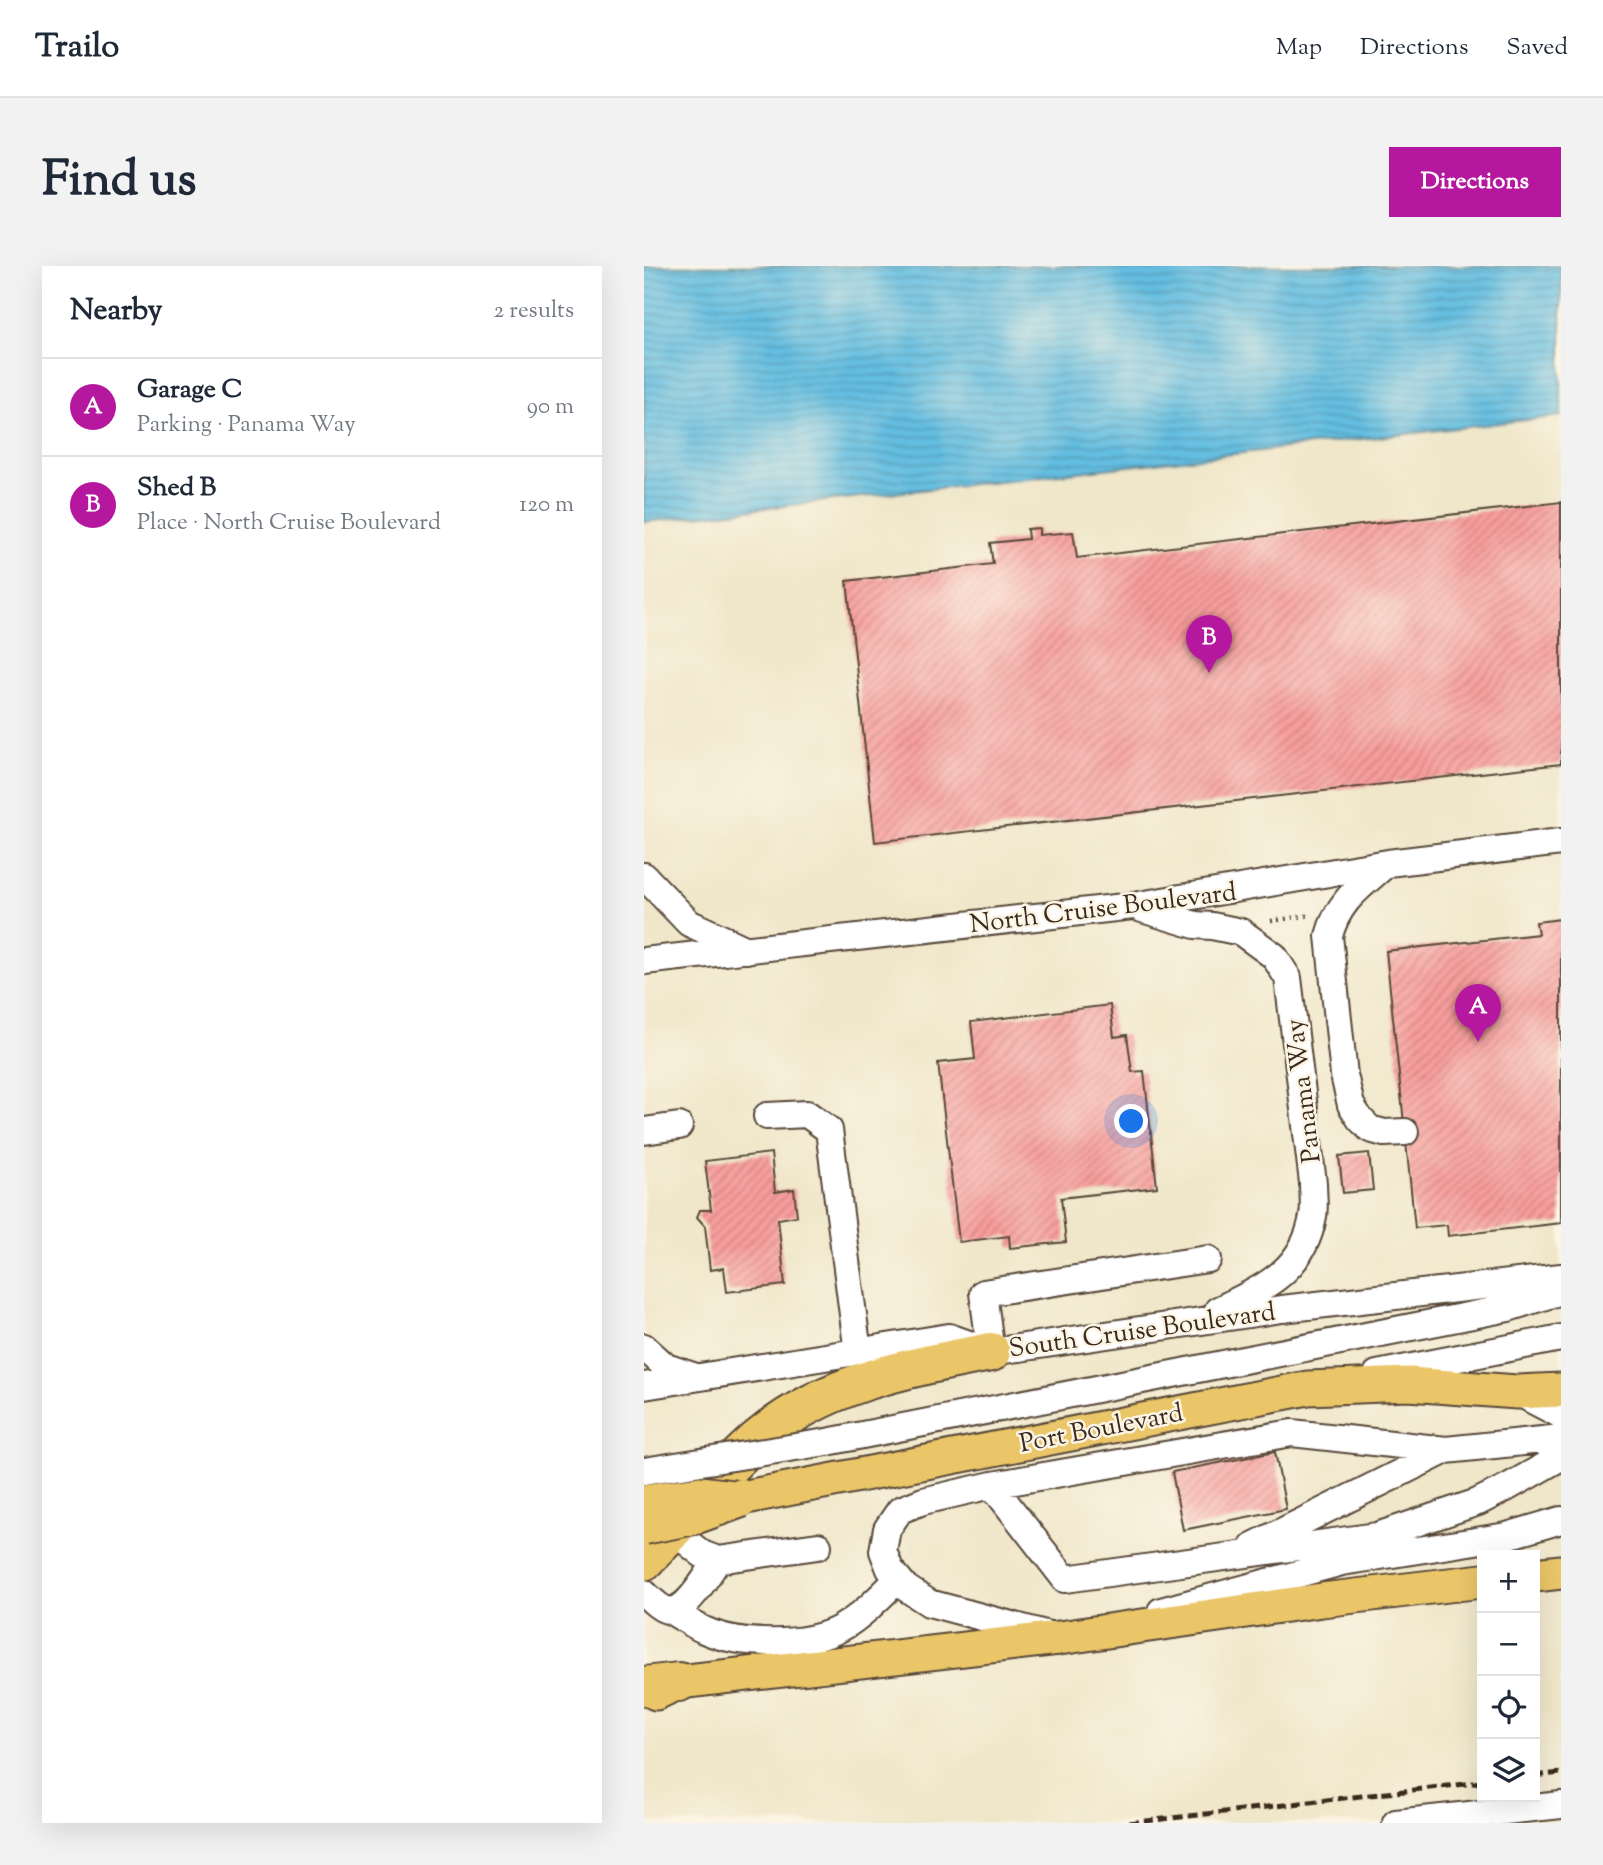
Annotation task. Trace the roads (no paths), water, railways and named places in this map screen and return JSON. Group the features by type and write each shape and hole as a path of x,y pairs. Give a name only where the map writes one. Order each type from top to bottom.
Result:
{"highway":[{"path":"644,1561 658,1527 757,1440 809,1403 873,1377 990,1352"},
{"path":"658,1527 741,1498"}],"main road":[{"name":"Port Boulevard","path":"644,1501 700,1493 741,1498 1308,1388 1409,1384 1517,1392 1561,1390"},
{"path":"1540,1574 1561,1572"},
{"path":"644,1699 661,1684 1059,1638 1295,1604 1477,1582"}],"street":[{"name":"North Cruise Boulevard","path":"648,964 1133,906 1388,863 1561,842"},
{"path":"1388,863 1344,901 1333,919 1329,936 1344,1075 1352,1105 1370,1129 1384,1133 1405,1132"},
{"path":"644,876 689,923 748,950"},
{"name":"Panama Way","path":"1133,906 1195,925 1241,932 1274,957 1288,978 1292,1002 1313,1183 1314,1214 1303,1248 1291,1266 1270,1283 1194,1322"},
{"path":"767,1116 807,1114 829,1130 858,1353"},
{"path":"644,1131 679,1126"},
{"path":"990,1352 983,1293 1208,1259"},
{"name":"South Cruise Boulevard","path":"644,1386 949,1337 990,1352 1282,1308 1561,1277"},
{"path":"644,1471 827,1442 1508,1308 1561,1292"},
{"path":"1308,1388 1561,1338"},
{"path":"644,1347 666,1367 699,1378"},
{"path":"1517,1392 1561,1415"},
{"path":"1561,1438 1446,1450 1292,1433 992,1485 923,1501 901,1510 887,1529 883,1550 890,1569 898,1579 906,1588 929,1603 1059,1638 1342,1562 1507,1536 1561,1520"},
{"path":"1232,1556 1446,1450"},
{"path":"992,1485 1065,1578 1377,1536 1478,1502 1561,1457"},
{"path":"658,1527 702,1554 718,1560 818,1546"},
{"path":"671,1611 689,1601 718,1560"},
{"path":"644,1593 663,1608 705,1631 739,1639 775,1643 822,1636 842,1627 898,1579"},
{"path":"1396,1823 1561,1805"}],"water":[{"path":"644,266 1561,266 1561,416 644,522"}],"railway":[{"path":"1540,1775 1561,1773"},
{"path":"1129,1823 1477,1783"}],"place":[{"name":"Shed B","path":"1209,673"},
{"name":"Garage C","path":"1478,1042"}]}
